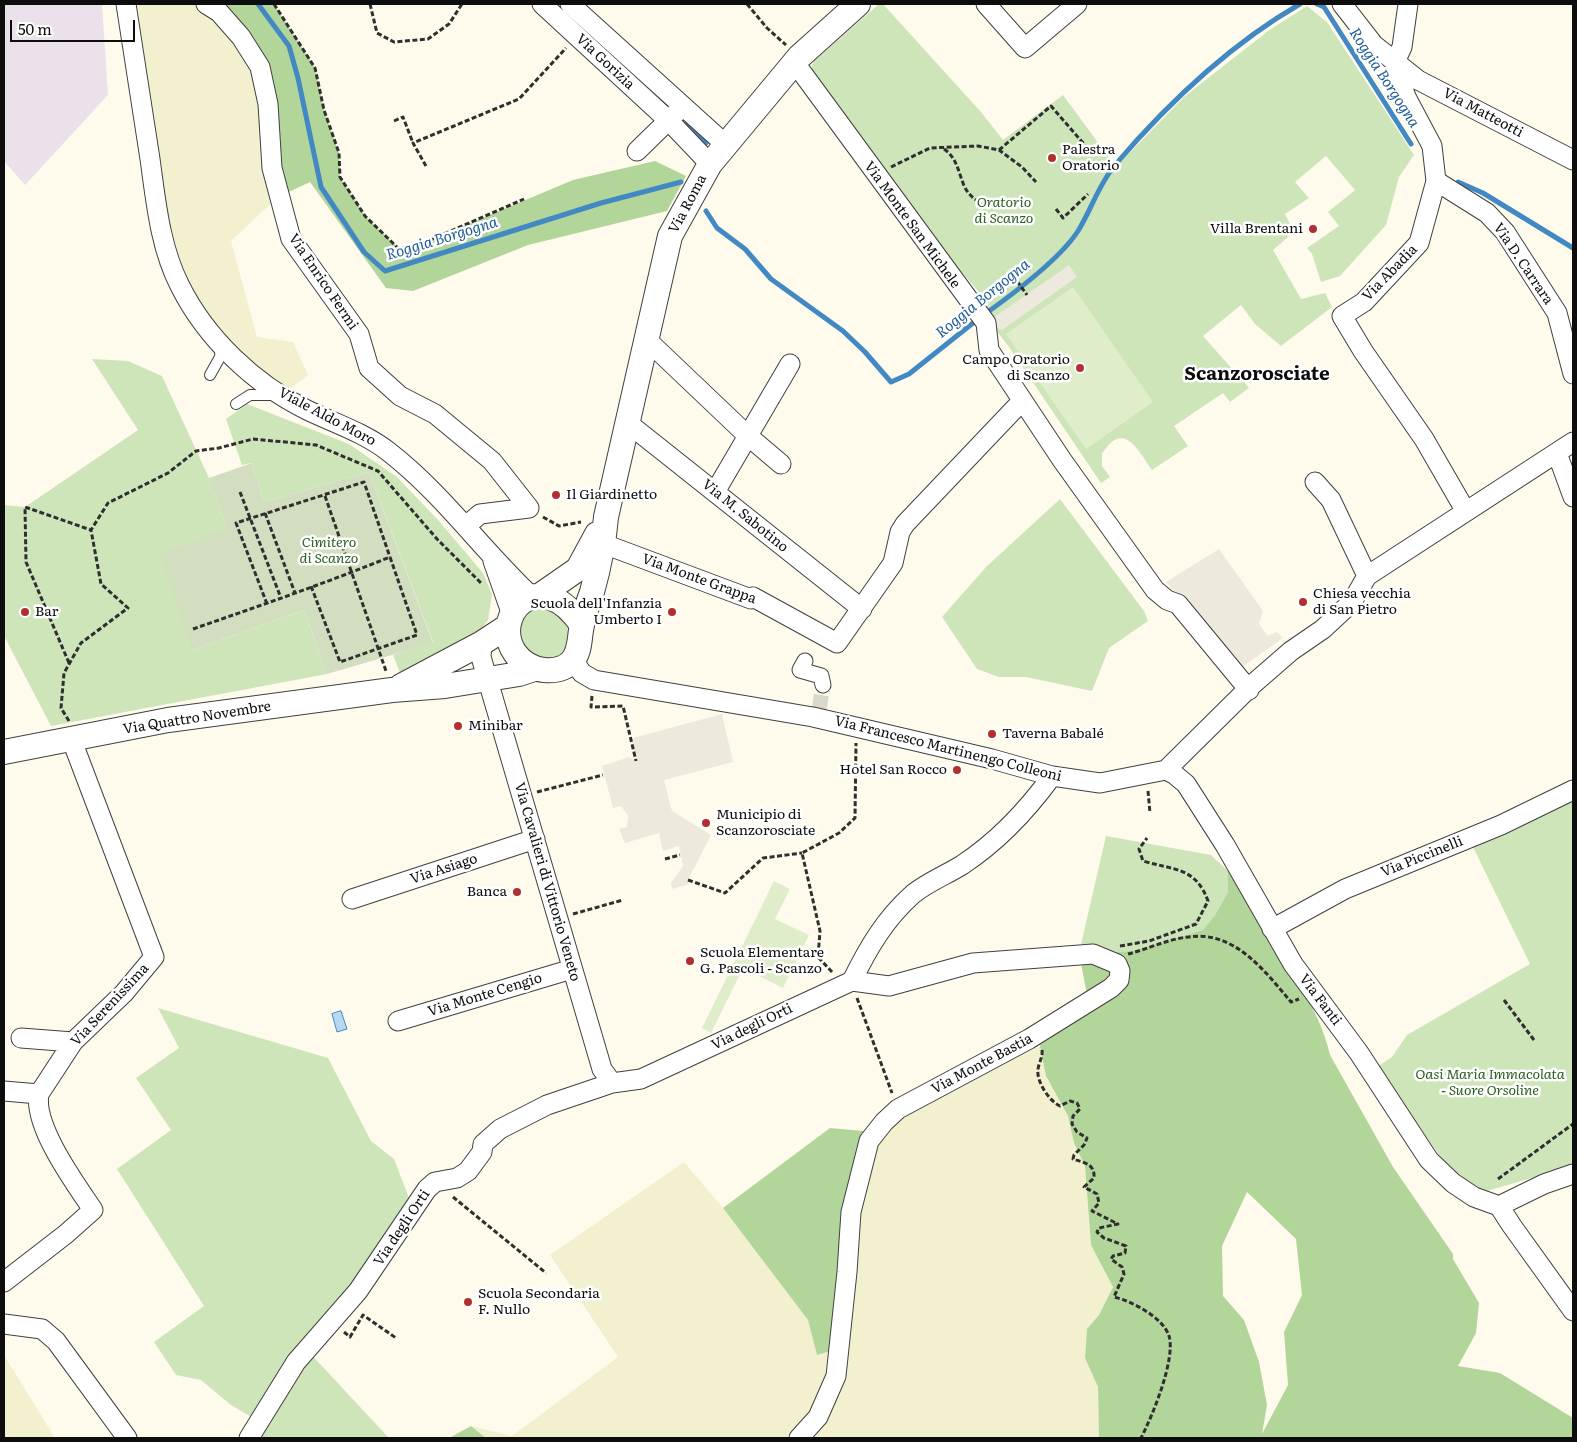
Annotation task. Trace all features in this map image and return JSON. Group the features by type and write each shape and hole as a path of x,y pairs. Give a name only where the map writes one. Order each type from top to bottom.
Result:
{"street":[{"name":"Via Enrico Fermi","path":"206,4 219,12 241,38 260,68 268,104 272,168 291,239 358,334 370,368 400,396 435,414 492,461 529,508"},
{"name":"Via Gorizia","path":"542,4 669,121 710,164"},
{"name":"Via Gorizia","path":"570,4 726,145"},
{"name":"Via Roma","path":"582,625 604,544 606,517 629,424 646,339 670,236 710,164 797,60 858,4"},
{"path":"986,4 1025,48 1077,4"},
{"name":"Via Matteotti","path":"1342,4 1374,45 1418,80 1573,160"},
{"path":"1395,62 1402,47 1408,4"},
{"name":"Viale Aldo Moro","path":"128,7 160,223 168,259 194,310 221,345 249,371 282,395 387,450 426,483 492,557 537,595"},
{"name":"Via Monte San Michele","path":"797,60 982,320 989,350 1092,503 1155,590 1167,600 1178,604 1250,690"},
{"name":"Via Abadia","path":"1395,62 1406,97 1432,146 1436,181 1419,242 1364,302 1342,316 1363,352 1424,439 1465,510"},
{"path":"637,151 669,121 681,104"},
{"name":"Via D. Carrara","path":"1436,181 1487,213 1505,232 1557,313 1573,374"},
{"path":"646,339 748,436 781,464"},
{"path":"715,492 790,364"},
{"name":"Via Monte Grappa","path":"604,544 751,599 753,597 837,643 894,563 900,532 905,524 1022,400"},
{"name":"Via M. Sabotino","path":"629,424 862,609"},
{"path":"1166,770 1291,651 1323,628 1352,602 1367,576 1465,510 1573,442"},
{"path":"1556,453 1573,497"},
{"path":"1315,482 1331,500 1367,576"},
{"path":"466,526 480,514 529,508"},
{"name":"Via Roma","path":"537,595 578,569 606,517"},
{"name":"Viale Aldo Moro","path":"492,557 510,620"},
{"path":"537,595 565,604 582,625 579,648 573,660 564,667 552,670 534,669 514,653 509,641 510,620 523,601 537,595"},
{"name":"Via Quattro Novembre","path":"392,690 482,643 510,620"},
{"path":"482,643 481,658 488,679"},
{"path":"573,660 582,673 594,680"},
{"path":"805,661 800,670 821,676 823,685"},
{"name":"Via Quattro Novembre","path":"4,752 168,720 392,690 445,686 534,669"},
{"name":"Via Cavalieri di Vittorio Veneto","path":"488,679 602,1069 612,1083"},
{"name":"Via Francesco Martinengo Colleoni","path":"594,680 737,705 816,714 1052,776 1100,783 1166,770"},
{"name":"Via Serenissima","path":"39,1094 73,1042 124,992 154,957 71,738"},
{"name":"Via Fanti","path":"1166,770 1186,784 1293,964 1359,1053 1429,1160 1452,1183 1474,1197 1499,1206"},
{"path":"1052,776 1037,797 1005,830 962,865 926,885 912,896 876,934 847,982 889,986 973,963 1093,954 1112,960"},
{"name":"Via Piccinelli","path":"1272,929 1345,889 1501,825 1573,790"},
{"name":"Via Asiago","path":"352,898 535,839"},
{"name":"Via Monte Bastia","path":"799,1438 818,1417 836,1376 851,1212 869,1141 884,1122 898,1109 1029,1039 1111,988 1119,980 1120,971 1117,964 1112,960"},
{"name":"Via Monte Cengio","path":"398,1020 572,969"},
{"name":"Via degli Orti","path":"249,1438 296,1362 358,1291 427,1189 435,1182 457,1178 468,1171 482,1152 483,1144 500,1129 547,1105 612,1083 641,1079 847,982"},
{"path":"21,1038 73,1042"},
{"path":"4,1091 39,1094 38,1102 46,1131 71,1178 93,1210 66,1234 4,1282"},
{"path":"1573,1174 1544,1184 1499,1206 1573,1311"},
{"path":"4,1324 42,1329 56,1341 127,1438"}],"lane":[{"path":"210,375 220,357 221,345"},
{"path":"236,404 250,395 282,395"}],"path":[{"path":"274,4 315,68 324,110 339,153 340,177 365,216 399,249 428,241 524,199"},
{"path":"370,4 377,33 394,42 428,39 449,24 462,4"},
{"path":"747,4 797,60"},
{"path":"413,143 519,99 578,37"},
{"path":"999,150 1051,106 1090,151"},
{"path":"394,121 403,117 413,143 426,166"},
{"path":"890,167 930,148 943,149 951,146 978,146 999,150 1022,167 1036,182"},
{"path":"943,149 953,159 963,184 971,197 986,208"},
{"path":"1056,209 1063,218 1088,194"},
{"path":"1017,281 1027,295"},
{"path":"71,738 71,723 61,708 64,673 81,643 128,608 100,584 91,530 108,503 168,473 196,451 219,448 253,439 316,445 378,471 476,579 492,594 503,593"},
{"path":"267,604 236,523 364,482 417,635 340,662 310,586"},
{"path":"240,492 281,598"},
{"path":"324,496 382,658"},
{"path":"70,663 26,562 25,507 91,530"},
{"path":"529,508 558,526 606,517"},
{"path":"266,513 295,593"},
{"path":"193,629 267,604 310,586 352,573 390,557"},
{"path":"594,680 591,707 623,706 636,761"},
{"path":"688,880 725,893 763,858 802,853 839,833 856,818 857,726"},
{"path":"522,796 603,774"},
{"path":"1145,775 1150,798 1150,813"},
{"path":"1093,954 1100,946 1123,946 1173,934 1196,924 1204,911 1208,902 1203,887 1190,875 1173,867 1143,861 1139,849 1147,838"},
{"path":"802,853 820,930 818,956 847,982 898,1109"},
{"path":"665,860 680,855"},
{"path":"558,918 623,900"},
{"path":"1112,960 1186,937 1206,936 1228,942 1260,965 1290,1002 1316,994"},
{"path":"1504,1000 1534,1040"},
{"path":"1029,1039 1042,1050 1038,1071 1039,1080 1050,1099 1060,1106 1070,1101 1077,1103 1080,1109 1073,1116 1072,1124 1077,1132 1087,1138 1074,1155 1074,1159 1090,1164 1094,1169 1094,1178 1084,1187 1097,1194 1099,1199 1099,1203 1092,1210 1118,1224 1099,1228 1097,1232 1104,1238 1126,1246 1125,1253 1112,1256 1111,1259 1122,1267 1124,1274 1114,1297 1131,1301 1158,1322 1168,1333 1171,1345 1164,1378 1141,1438"},
{"path":"1498,1179 1573,1124"},
{"path":"435,1182 546,1273"},
{"path":"338,1336 344,1332 350,1337 363,1315 396,1338"}],"shaded area":[{"path":"4,4 102,4 108,95 25,185 4,161"},
{"path":"126,4 206,4 260,67 278,197 231,241 257,337 293,342 308,375 282,395 249,371 179,285"},
{"path":"1069,265 1077,277 1002,330 986,323"},
{"path":"1219,549 1263,611 1259,624 1268,636 1277,632 1283,638 1238,670 1166,582"},
{"path":"722,714 733,762 664,780 672,811 711,835 688,880 689,884 672,889 671,883 683,866 679,846 663,851 659,833 625,843 619,829 627,827 628,816 621,806 613,808 602,766 629,757 635,761 633,738"},
{"path":"1038,1036 1046,1076 1068,1116 1074,1143 1085,1166 1091,1245 1113,1287 1099,1315 1087,1330 1085,1358 1098,1387 1099,1438 486,1438 471,1426 512,1436 618,1357 550,1255 684,1162 723,1208 808,1320 817,1355 859,1216 874,1132"},
{"path":"4,1355 55,1438 4,1438"}],"green space":[{"path":"206,4 274,4 315,68 324,110 339,153 340,177 365,216 399,249 428,241 573,180 655,161 686,176 667,211 528,245 413,291 386,288 310,182 278,197 260,67"},
{"name":"Oratorio di Scanzo","path":"879,4 883,4 981,112 1003,140 1063,95 1116,167 1184,97 1268,31 1307,6 1327,22 1414,155 1399,177 1386,225 1340,276 1321,282 1312,254 1307,248 1339,226 1328,212 1355,190 1326,156 1295,182 1309,198 1285,214 1294,232 1273,250 1301,299 1325,293 1332,307 1281,346 1255,324 1241,305 1203,336 1249,388 1230,402 1223,393 1174,426 1188,446 1152,470 1136,447 1124,439 1117,439 1102,454 1102,466 1110,477 1101,483 1009,347 995,329 979,316 989,304 887,185 813,84 812,66 814,61"},
{"name":"Campo Oratorio di Scanzo","path":"1073,287 1153,402 1086,449 1006,334"},
{"path":"92,359 128,361 162,376 209,478 227,529 192,650 304,610 327,674 51,726 4,636 4,505 25,507 138,430"},
{"path":"247,404 349,444 397,477 439,521 483,573 492,594 488,620 474,640 402,678 393,655 433,642 369,472 264,502 252,463 242,465 226,419"},
{"name":"Cimitero di Scanzo","path":"252,463 264,502 369,472 433,643 327,674 304,610 192,650 160,553 227,529 209,478"},
{"path":"1060,499 1144,611 1148,621 1109,648 1092,691 1026,677 999,677 977,669 942,617 986,567"},
{"path":"538,605 567,615 572,638 565,652 554,658 542,658 528,654 517,633 523,615"},
{"name":"Oasi Maria Immacolata - Suore Orsoline","path":"1573,797 1573,1166 1480,1193 1457,1180 1377,1067 1392,1057 1407,1035 1530,964 1472,845"},
{"path":"1106,836 1211,855 1228,871 1228,892 1215,915 1203,930 1133,951 1079,953"},
{"path":"1228,871 1261,923 1265,935 1304,992 1319,1023 1330,1055 1393,1167 1453,1254 1453,1259 1479,1303 1476,1333 1458,1366 1500,1373 1573,1418 1573,1438 1099,1438 1098,1387 1085,1358 1087,1329 1099,1315 1113,1287 1091,1245 1085,1166 1074,1143 1068,1116 1046,1076 1038,1036 1089,1005 1079,953 1133,951 1203,930 1215,915 1228,892","holes":["1247,1192 1296,1239 1302,1295 1284,1332 1288,1385 1262,1434 1267,1405 1259,1362 1244,1320 1223,1296 1222,1246"]},
{"path":"774,881 790,889 775,919 809,935 783,988 743,968 711,1033 702,1028"},
{"path":"158,1008 328,1058 371,1141 394,1159 411,1203 404,1218 253,1418 231,1405 201,1380 176,1375 154,1342 204,1306 117,1169 171,1130 136,1078 179,1048"},
{"path":"830,1128 874,1132 859,1216 847,1346 817,1355 808,1320 723,1208"},
{"path":"307,1350 389,1438 249,1438"},
{"path":"471,1426 486,1438 449,1438"}],"water":[{"path":"341,1011 347,1029 337,1032 332,1014"}],"waterway":[{"name":"Roggia Borgogna","path":"258,4 289,46 298,78 321,187 364,252 385,271 601,203 681,182"},
{"name":"Roggia Borgogna","path":"985,314 1035,276 1070,242 1083,223 1109,172 1156,119 1224,57 1274,20 1300,4"},
{"name":"Roggia Borgogna","path":"1317,4 1324,7 1411,144"},
{"path":"635,77 661,100"},
{"path":"686,124 706,143"},
{"name":"Roggia Borgogna","path":"1458,182 1483,193 1573,248"},
{"name":"Roggia Borgogna","path":"706,211 717,228 745,249 771,279 843,331 865,352 891,382 909,374 978,319"}],"tunnel":[{"path":"819,710 823,685"}],"place":[{"name":"Palestra Oratorio","path":"1052,158"},
{"name":"Villa Brentani","path":"1313,229"},
{"name":"Campo Oratorio di Scanzo","path":"1080,368"},
{"name":"Il Giardinetto","path":"556,495"},
{"name":"Chiesa vecchia di San Pietro","path":"1303,602"},
{"name":"Bar","path":"25,612"},
{"name":"Scuola dell'Infanzia Umberto I","path":"672,612"},
{"name":"Minibar","path":"458,726"},
{"name":"Taverna Babalé","path":"992,734"},
{"name":"Hotel San Rocco","path":"957,770"},
{"name":"Municipio di Scanzorosciate","path":"706,823"},
{"name":"Banca","path":"517,892"},
{"name":"Scuola Elementare G. Pascoli - Scanzo","path":"690,961"},
{"name":"Scuola Secondaria F. Nullo","path":"468,1302"}],"district":[{"name":"Scanzorosciate","path":"1257,374"}]}
